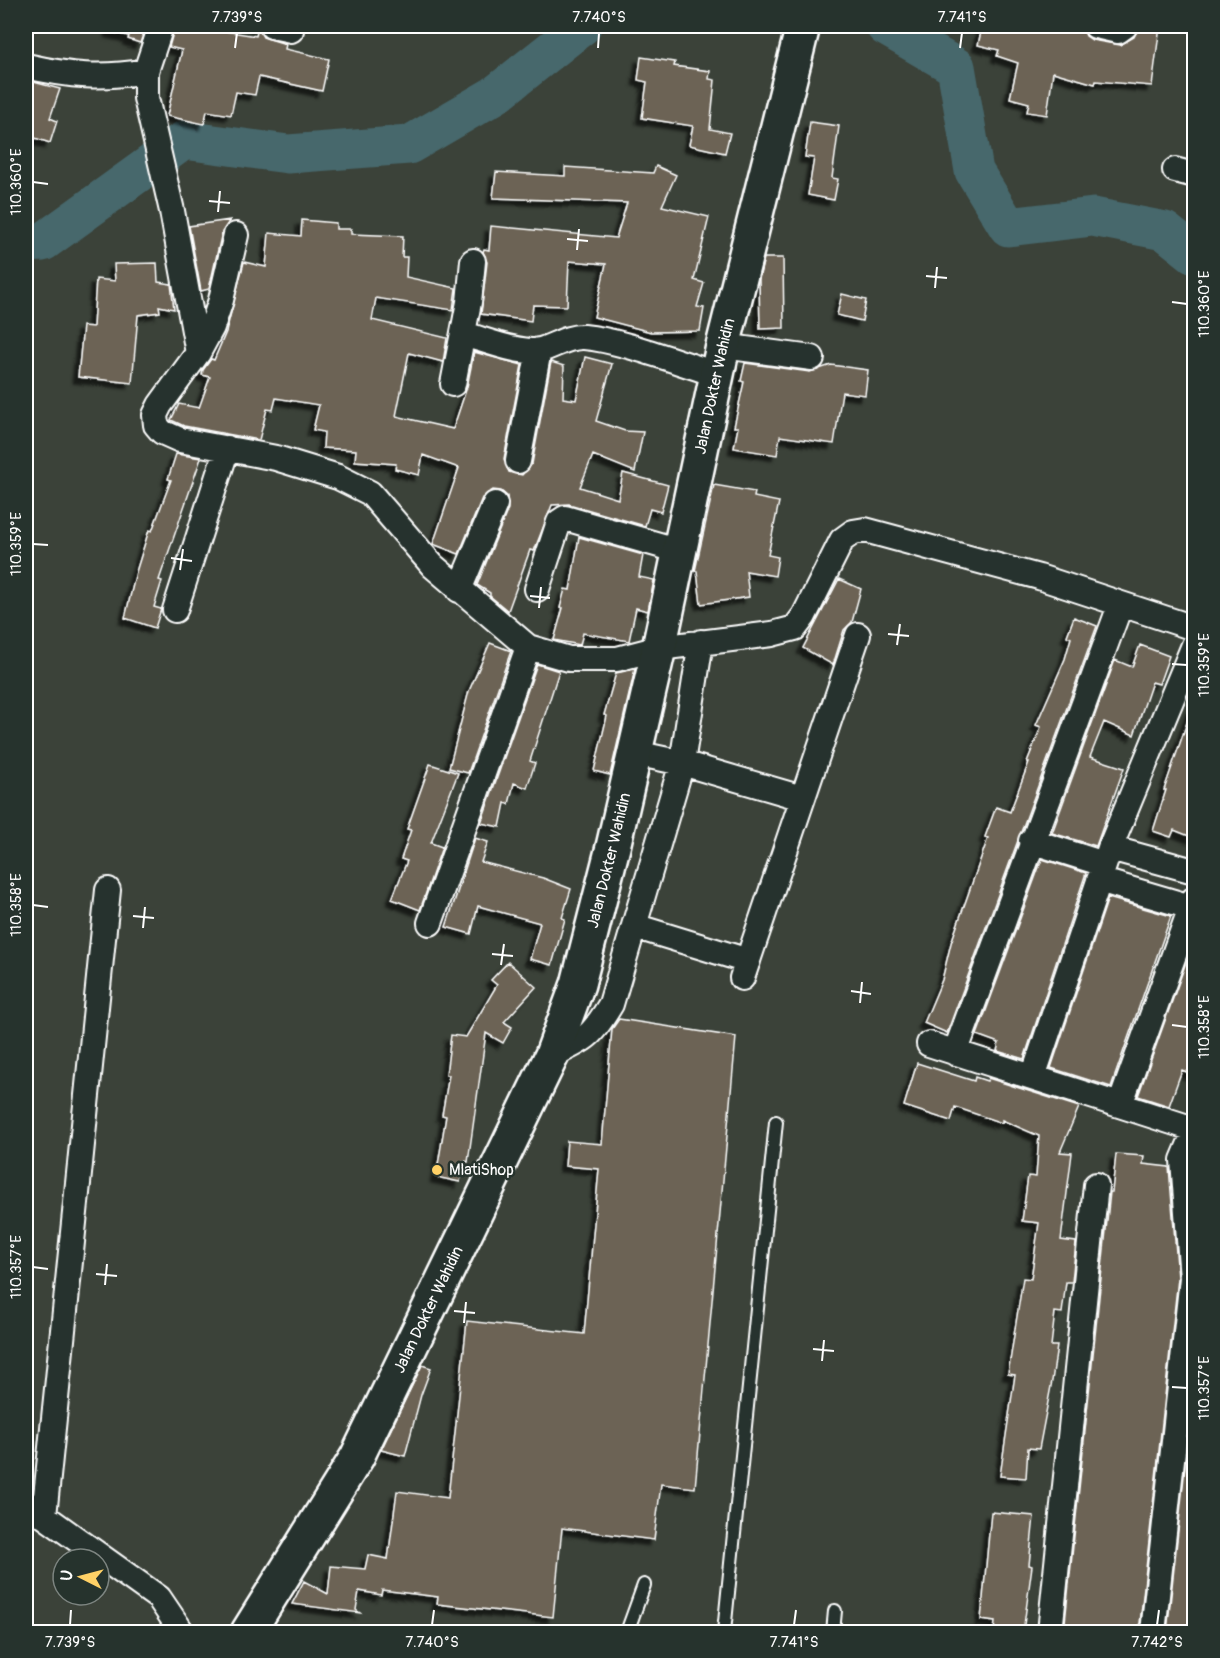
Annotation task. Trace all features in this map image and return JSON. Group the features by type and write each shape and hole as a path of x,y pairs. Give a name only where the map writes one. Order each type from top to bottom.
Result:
{"main road":[{"name":"Jalan Dokter Wahidin","path":"248,1632 357,1457 552,1055 591,937 659,648 720,360 803,26"}],"street":[{"path":"161,26 146,71 146,98 172,211 198,353"},
{"path":"1096,26 1118,31 1125,26"},
{"path":"26,66 74,76 113,77 146,71"},
{"path":"236,235 221,300 212,327 198,353 160,405 155,415 156,425 162,432 180,440 276,458 338,477 370,493 433,566 528,647 569,659 616,659 659,648 772,634 795,628 804,616 843,540 853,532 865,530 1039,577 1194,628"},
{"path":"453,384 474,261"},
{"path":"463,334 524,350 539,350 558,341 582,337 720,360 812,358"},
{"path":"518,461 539,350"},
{"path":"175,610 227,448"},
{"path":"459,590 495,504"},
{"path":"537,589 559,522 565,518 680,551"},
{"path":"1069,603 1118,614 1194,636"},
{"path":"955,1053 1031,841 1118,614"},
{"path":"634,926 745,970 858,635"},
{"path":"552,1055 582,1042 597,1028 611,1004 682,763 701,642"},
{"path":"1033,1077 1104,864 1194,645"},
{"path":"430,922 528,647"},
{"path":"634,753 682,763 802,798"},
{"path":"1031,841 1104,864 1193,905 1120,1105"},
{"path":"1104,864 1194,870"},
{"path":"108,890 35,1509 159,1598 182,1632"},
{"path":"929,1044 1194,1129"},
{"path":"1153,1632 1187,1391 1193,1278 1183,1160 1194,1134"},
{"path":"1050,1632 1096,1185"}],"lane":[{"path":"724,1632 776,1122"},
{"path":"627,1632 644,1585"},
{"path":"833,1632 835,1611"}],"building":[{"path":"110,26 146,26 140,43 128,39 129,36 110,32"},
{"path":"175,26 212,26 211,29 256,36 258,28 263,37 286,44 285,49 329,59 322,91 259,77 255,95 236,92 231,115 207,111 204,124 167,116 182,50 169,47"},
{"path":"1004,26 1082,26 1086,36 1092,40 1120,45 1134,37 1139,26 1160,26 1152,86 1096,81 1095,84 1053,72 1047,115 1027,112 1029,103 1010,98 1018,63 997,56 999,50 978,45 982,27 1002,31"},
{"path":"641,57 675,62 674,66 710,71 709,79 715,80 710,129 730,133 725,153 689,145 693,126 642,118 647,82 638,80"},
{"path":"26,80 60,89 50,118 57,121 50,143 26,135"},
{"path":"810,122 839,126 832,178 838,179 834,200 808,195 814,158 805,157"},
{"path":"656,166 676,175 662,206 709,217 694,280 704,283 697,307 704,308 700,331 651,332 594,317 606,264 569,261 567,306 533,305 531,321 481,314 487,262 483,252 484,249 489,250 491,226 616,238 627,203 493,198 496,172 565,176 565,167 653,173"},
{"path":"230,220 222,232 209,289 201,291 189,226"},
{"path":"302,220 336,223 336,229 351,229 351,234 403,236 402,257 407,257 406,277 456,288 453,310 376,298 372,320 447,338 443,362 409,353 396,416 453,429 467,387 474,352 522,365 504,459 509,472 522,475 532,464 551,362 564,366 563,398 576,400 585,357 612,364 596,421 625,431 643,432 635,472 593,455 580,487 618,499 623,473 668,485 661,512 650,509 645,526 569,504 552,505 534,551 530,550 508,611 490,596 490,593 477,585 508,509 507,496 501,491 493,490 482,498 459,554 433,544 459,468 423,455 419,475 395,469 396,464 355,461 356,450 323,448 324,432 313,430 319,405 276,398 273,410 267,409 259,440 184,426 171,420 179,404 199,408 210,377 202,375 203,370 211,359 214,360 226,332 244,262 266,267 269,233 301,236"},
{"path":"764,258 783,258 784,328 760,329 759,279"},
{"path":"157,263 158,282 171,284 174,309 159,306 160,312 138,315 132,383 78,377 83,326 93,327 96,279 115,281 114,264"},
{"path":"842,294 866,300 862,321 837,315"},
{"path":"745,363 810,372 831,365 868,370 865,395 842,392 834,444 780,436 777,455 734,448 738,427 734,427 744,382 741,381"},
{"path":"176,454 201,458 159,580 162,581 154,607 161,609 155,628 125,618 149,530 152,531 171,480 168,479"},
{"path":"714,485 755,492 754,497 779,502 768,555 778,557 775,576 746,571 749,597 701,604 697,571 695,571"},
{"path":"579,537 643,555 639,577 654,580 648,611 636,608 629,641 583,633 580,645 554,640 563,608 560,608 565,589 570,590"},
{"path":"839,579 861,589 852,622 844,630 833,665 803,648"},
{"path":"1074,617 1097,626 947,1033 924,1023 942,980 951,943 988,838 985,837 996,807 1010,812 1029,762 1027,762 1041,727 1036,725 1065,659 1071,638 1067,636"},
{"path":"490,643 511,651 468,773 449,768 469,691"},
{"path":"1140,645 1169,656 1159,684 1152,682 1134,735 1104,722 1090,757 1124,768 1096,846 1052,833 1115,660 1132,667"},
{"path":"537,664 559,671 530,761 535,763 527,788 514,783 509,804 505,803 500,827 481,823"},
{"path":"635,669 610,775 594,771 607,716 604,715 616,673"},
{"path":"1192,708 1194,709 1194,838 1174,830 1171,837 1153,831 1166,790 1164,790"},
{"path":"430,764 458,773 431,843 442,847 420,910 392,899 407,861 401,859 411,830 407,829"},
{"path":"475,838 488,842 481,862 543,878 571,889 552,965 530,959 540,923 478,906 471,934 446,927"},
{"path":"1042,859 1086,873 1024,1059 997,1051 999,1043 977,1035"},
{"path":"1108,898 1171,916 1111,1087 1051,1068"},
{"path":"1194,940 1194,1075 1182,1070 1169,1106 1138,1096"},
{"path":"508,962 536,987 504,1022 512,1027 503,1043 486,1033 468,1162 464,1161 460,1182 436,1177 446,1116 442,1115 449,1075 446,1075 451,1035 466,1037 497,985 491,980"},
{"path":"619,1019 736,1037 695,1488 661,1484 654,1540 562,1528 553,1617 437,1604 438,1597 382,1590 381,1595 359,1591 356,1610 360,1613 292,1604 304,1581 328,1594 331,1566 365,1569 368,1555 388,1559 397,1491 448,1498 467,1321 584,1334 599,1169 565,1166 567,1141 602,1144 612,1029"},
{"path":"917,1063 974,1081 975,1077 987,1081 988,1078 1079,1107 1060,1152 1072,1153 1061,1240 1076,1242 1072,1282 1066,1282 1062,1313 1055,1312 1051,1346 1057,1346 1052,1381 1039,1449 1028,1448 1026,1478 1000,1476 1015,1375 1008,1374 1023,1278 1031,1279 1039,1223 1022,1221 1028,1176 1036,1177 1039,1136 1002,1120 1002,1123 955,1107 951,1121 904,1106"},
{"path":"1116,1154 1144,1156 1143,1164 1169,1167 1178,1278 1139,1632 1064,1632 1110,1192 1112,1192"},
{"path":"422,1365 431,1368 421,1395 405,1456 381,1450"},
{"path":"1194,1385 1194,1632 1167,1632"},
{"path":"991,1512 1034,1516 1029,1565 1032,1566 1023,1632 994,1632 995,1622 981,1620"}],"waterway":[{"path":"26,243 43,242 184,140 288,154 409,145 495,95 582,26"},
{"path":"885,26 956,67 974,171 1008,227 1093,217 1165,231 1194,254"}],"place":[{"name":"MlatiShop","path":"437,1170"}]}
